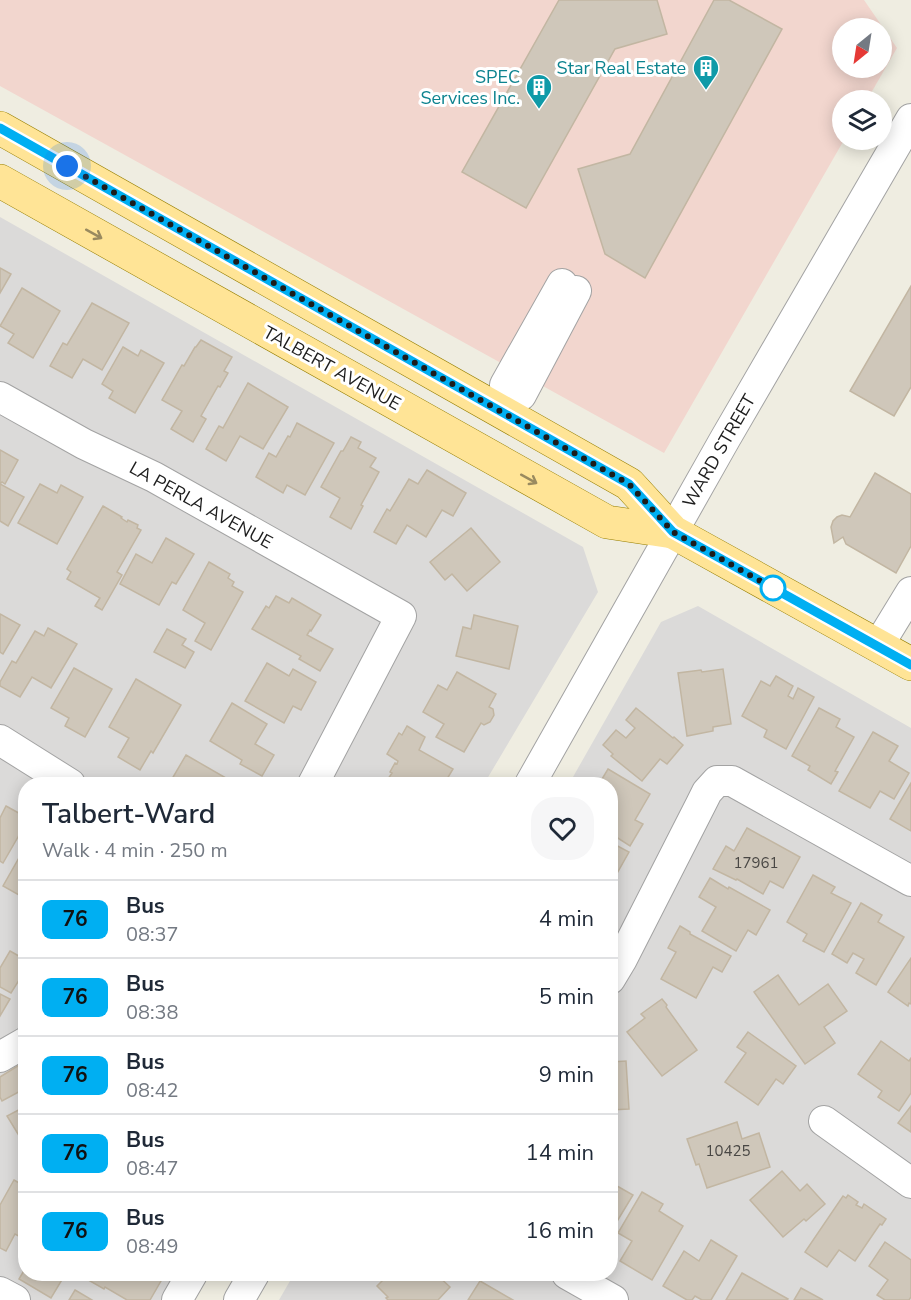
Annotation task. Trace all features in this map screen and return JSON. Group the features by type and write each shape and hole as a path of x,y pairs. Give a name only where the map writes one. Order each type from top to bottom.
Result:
{"main road":[{"name":"TALBERT AVENUE","path":"0,128 505,405 629,484 673,532 911,664"},
{"path":"43,206 67,166"},
{"name":"TALBERT AVENUE","path":"0,181 607,522 673,532"},
{"path":"478,450 505,405"}],"street":[{"name":"WARD STREET","path":"534,777 725,439 911,119"},
{"path":"505,405 505,385 569,288"},
{"name":"LA PERLA AVENUE","path":"0,397 84,444 154,477 401,616 317,777"},
{"path":"878,646 911,591"},
{"path":"0,740 59,777"},
{"path":"618,966 707,792 717,781 732,781 911,881"},
{"path":"0,1057 18,1047"},
{"path":"824,1121 911,1183"},
{"path":"177,1300 188,1281"},
{"path":"239,1300 250,1281"},
{"path":"580,1281 614,1300"},
{"path":"0,1292 15,1300"}],"shaded area":[{"path":"0,0 864,0 876,18 832,18 832,78 880,78 873,90 832,90 832,150 838,150 664,453 0,86"},
{"path":"892,41 897,48 892,57"},
{"path":"0,217 583,547 598,592 488,777 18,777 18,1281 196,1281 185,1300 0,1300"},
{"path":"698,606 911,728 911,1300 279,1300 290,1281 618,1281 618,777 573,777 661,622"}],"building":[{"name":"SPEC Services Inc.","path":"559,0 657,0 667,34 615,49 526,208 462,172"},
{"name":"Star Real Estate","path":"714,0 729,0 782,29 645,278 605,254 578,169 630,154"},
{"path":"0,268 11,274 0,293"},
{"path":"911,286 911,387 894,416 850,391"},
{"path":"22,288 60,311 33,358 8,343 14,334 0,326"},
{"path":"92,303 129,323 102,370 83,359 72,378 50,366 63,343 67,345"},
{"path":"201,340 232,357 224,371 228,373 201,416 206,419 193,442 171,429 182,411 162,400 182,365 184,366"},
{"path":"123,347 138,356 141,350 164,363 135,413 109,398 113,391 102,384"},
{"path":"248,383 288,407 263,449 240,436 226,461 206,449 219,426 223,428"},
{"path":"297,423 334,443 305,495 287,485 283,493 256,477 269,453 276,457"},
{"path":"351,437 361,442 358,448 376,458 370,467 379,472 351,529 330,517 340,498 321,487"},
{"path":"0,450 18,460 5,484 2,482 0,484"},
{"path":"427,470 466,493 453,516 442,510 426,537 407,525 396,544 374,532 387,509 390,511 409,479 418,484"},
{"path":"875,473 911,494 911,546 896,573 846,544 843,537 834,543 831,527 833,521 842,515 850,517"},
{"path":"0,484 24,497 8,526 0,521"},
{"path":"40,484 57,493 61,485 83,497 57,544 18,523"},
{"path":"103,506 127,522 128,520 138,525 137,528 141,530 117,572 122,575 102,610 95,606 100,598 67,579 71,572 67,569"},
{"path":"471,528 500,562 467,591 452,574 445,580 430,562"},
{"path":"166,538 194,554 176,584 172,582 159,605 120,584 136,554 152,563"},
{"path":"209,562 230,574 228,578 234,582 232,586 243,592 211,650 195,641 205,623 183,610"},
{"path":"276,596 289,603 292,598 321,615 307,635 333,649 320,671 299,659 301,656 252,629 266,606 269,608"},
{"path":"0,614 20,625 3,654 0,652"},
{"path":"474,615 518,626 509,669 456,656 463,627 471,629"},
{"path":"48,628 77,644 51,688 32,677 20,697 0,686 12,661 16,663 35,631 44,636"},
{"path":"167,629 186,639 182,645 194,652 185,668 154,652"},
{"path":"267,663 289,676 293,669 316,682 301,710 293,706 284,723 245,701"},
{"path":"74,668 112,689 85,737 65,726 69,718 51,708"},
{"path":"723,669 731,724 713,727 713,731 687,736 678,673"},
{"path":"457,672 496,694 489,707 493,709 494,715 490,722 484,725 481,723 464,752 436,737 444,724 423,712 438,685 447,690"},
{"path":"776,676 793,686 788,696 793,699 798,688 814,697 786,749 764,737 767,730 742,716 761,681 770,686"},
{"path":"136,679 181,705 153,753 151,751 140,770 118,757 129,738 109,727"},
{"path":"232,703 267,724 255,744 274,755 262,776 240,764 242,760 210,741"},
{"path":"636,708 683,745 667,764 660,759 642,781 611,756 613,754 603,745 616,730 626,738 635,728 626,720"},
{"path":"819,708 840,719 836,727 854,737 835,771 838,772 831,784 808,770 810,766 792,756"},
{"path":"407,726 425,737 419,750 453,769 448,777 389,777 398,761 387,754 399,733 402,735"},
{"path":"873,732 898,746 889,761 909,773 894,799 880,791 870,808 839,791"},
{"path":"186,755 224,777 173,777"},
{"path":"608,769 650,794 635,820 643,824 630,846 618,838 618,777 603,777"},
{"path":"911,783 911,831 890,819"},
{"path":"6,806 18,813 18,837 3,863 0,861 0,818"},
{"path":"747,828 800,857 783,888 770,881 763,894 713,869 726,846 734,851"},
{"path":"618,846 629,852 618,872"},
{"path":"18,860 18,894 3,886"},
{"path":"813,875 835,887 831,893 851,903 824,952 803,941 807,934 787,922"},
{"path":"710,878 770,910 756,935 748,930 736,951 702,931 716,907 699,897"},
{"path":"861,903 882,915 878,922 904,937 876,985 856,973 864,959 853,953 847,963 832,954"},
{"path":"680,926 690,934 731,956 722,972 713,967 696,998 661,979 676,952 668,948"},
{"path":"10,951 18,956 18,982 11,993 0,987 0,968"},
{"path":"911,958 911,1004 909,1003 908,1006 888,992"},
{"path":"778,975 799,1005 828,984 847,1011 824,1027 835,1043 805,1064 754,992"},
{"path":"0,994 10,999 0,1016"},
{"path":"662,999 697,1050 662,1076 627,1032 645,1018 641,1014"},
{"path":"748,1032 796,1066 783,1084 776,1079 758,1105 725,1082 746,1053 737,1047"},
{"path":"881,1041 909,1061 911,1058 911,1093 899,1111 878,1097 882,1091 858,1074"},
{"path":"626,1061 629,1109 618,1110 618,1062"},
{"path":"18,1066 18,1092 2,1101 0,1097 0,1077"},
{"path":"911,1106 911,1132 898,1123"},
{"path":"18,1110 18,1134 7,1116"},
{"path":"737,1122 742,1139 759,1133 770,1167 707,1188 687,1139"},
{"path":"782,1171 800,1191 807,1184 825,1204 783,1237 750,1200"},
{"path":"14,1180 18,1182 18,1236 15,1234 6,1251 0,1248 0,1205"},
{"path":"618,1187 633,1195 618,1220"},
{"path":"642,1192 663,1204 659,1211 683,1226 652,1280 620,1261 632,1241 618,1233"},
{"path":"848,1195 858,1202 856,1205 862,1208 864,1204 886,1219 882,1225 880,1224 855,1261 839,1250 827,1267 805,1252 843,1196 846,1198"},
{"path":"711,1240 737,1256 711,1300 702,1300 695,1296 692,1300 687,1300 663,1286 684,1251 699,1261"},
{"path":"885,1242 911,1260 911,1297 909,1300 885,1300 877,1295 888,1280 869,1266"},
{"path":"742,1273 788,1299 726,1300"},
{"path":"22,1281 61,1281 51,1298"},
{"path":"90,1281 161,1281 150,1300 127,1300 105,1287 104,1289"},
{"path":"382,1281 444,1281 450,1287 438,1300 388,1300 386,1298 388,1297 377,1286"},
{"path":"480,1281 513,1300 468,1300"},
{"path":"801,1288 823,1300 794,1300"},
{"path":"75,1290 92,1300 69,1300"}],"bus line":[{"name":"76","path":"0,128 629,484 673,532 911,665"}],"place":[{"name":"Star Real Estate","path":"706,91"},
{"name":"SPEC Services Inc.","path":"539,110"}],"route":[{"path":"67,166 629,484 673,532 773,588"}]}
